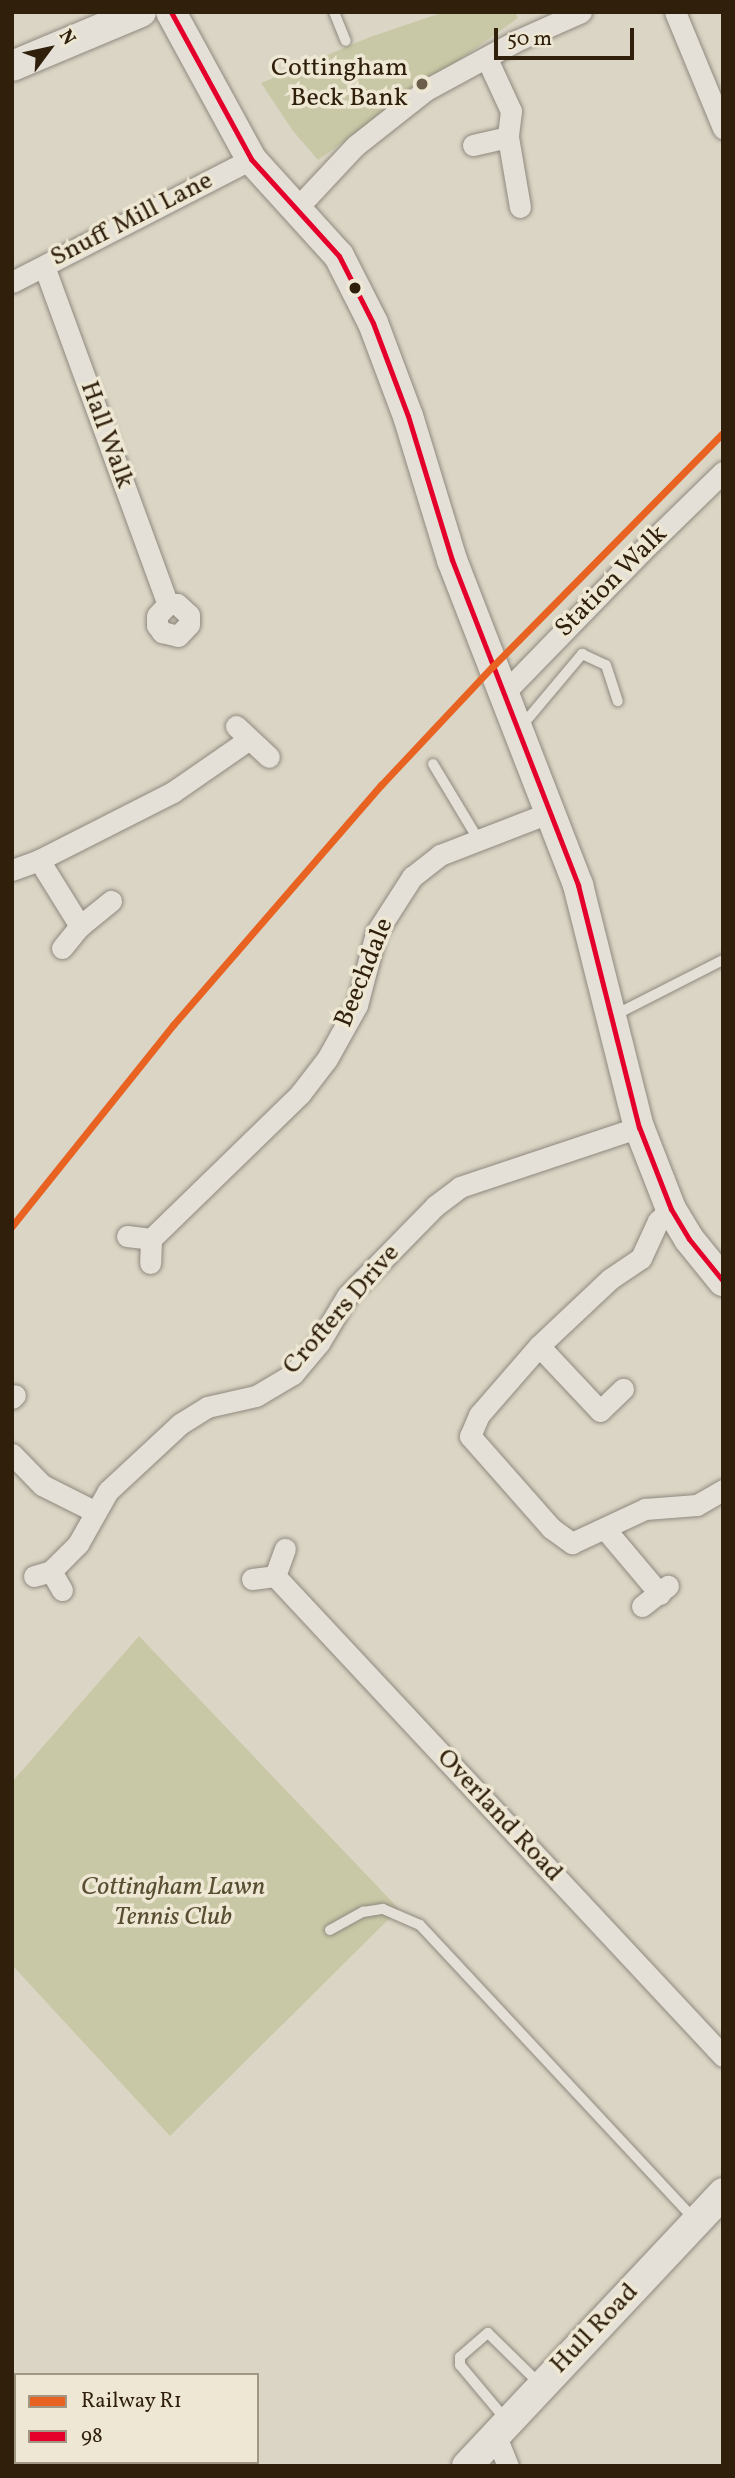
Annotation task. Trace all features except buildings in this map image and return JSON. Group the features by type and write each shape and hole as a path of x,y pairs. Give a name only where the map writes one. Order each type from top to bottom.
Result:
{"main road":[{"path":"12,66 141,12"},
{"path":"171,12 251,159 298,207 340,256 373,323 408,416 452,560 578,885 639,1127 671,1209 689,1239 721,1275"},
{"name":"Hull Road","path":"467,2466 723,2193"}],"street":[{"path":"298,207 355,146 426,90 516,41 581,12"},
{"path":"675,12 723,128"},
{"path":"487,59 511,111 508,138 520,206"},
{"path":"473,145 508,138"},
{"name":"Snuff Mill Lane","path":"12,282 251,159"},
{"name":"Hall Walk","path":"44,266 168,604"},
{"name":"Station Walk","path":"504,693 640,552 723,472"},
{"path":"12,870 39,860 173,792 242,733 269,757"},
{"name":"Beechdale","path":"151,1239 300,1094 327,1059 357,1005 376,933 412,877 440,855 551,812"},
{"path":"39,860 80,926"},
{"path":"62,948 80,926 111,901"},
{"name":"Crofters Drive","path":"62,1590 43,1574 78,1544 108,1492 180,1424 207,1407 256,1396 293,1374 319,1343 347,1296 435,1206 460,1187 639,1127"},
{"path":"671,1209 658,1221 641,1258 610,1279 539,1346 479,1415 470,1436 551,1528 572,1543 645,1509 697,1505 723,1489"},
{"path":"127,1236 151,1239 150,1263"},
{"path":"539,1346 600,1411 623,1389"},
{"path":"12,1454 42,1485 96,1512"},
{"path":"606,1529 657,1595"},
{"path":"253,1579 275,1576 285,1549"},
{"name":"Overland Road","path":"275,1576 723,2056"},
{"path":"501,2428 508,2466"}],"lane":[{"path":"334,12 346,41"},
{"path":"518,730 582,654 606,665 618,701"},
{"path":"433,764 478,839"},
{"path":"611,1017 723,960"},
{"path":"330,1930 363,1912 383,1909 421,1925 697,2222"},
{"path":"501,2428 460,2365 460,2357 488,2333 541,2385"}],"green space":[{"path":"444,12 515,12 518,18 318,160 293,131 261,83 370,37"},
{"name":"Cottingham Lawn Tennis Club","path":"139,1636 399,1909 170,2136 12,1965 12,1782"}],"railway":[{"path":"12,1226 173,1025 381,785 492,667 723,433"}],"rail line":[{"name":"R1","path":"12,1226 173,1025 381,785 492,667 723,433"}],"transit line":[{"name":"98","path":"171,12 251,159 339,256 373,323 408,416 452,560 578,885 639,1127 671,1209 689,1239 723,1281"}],"place":[{"name":"Cottingham Beck Bank","path":"422,84"}]}
